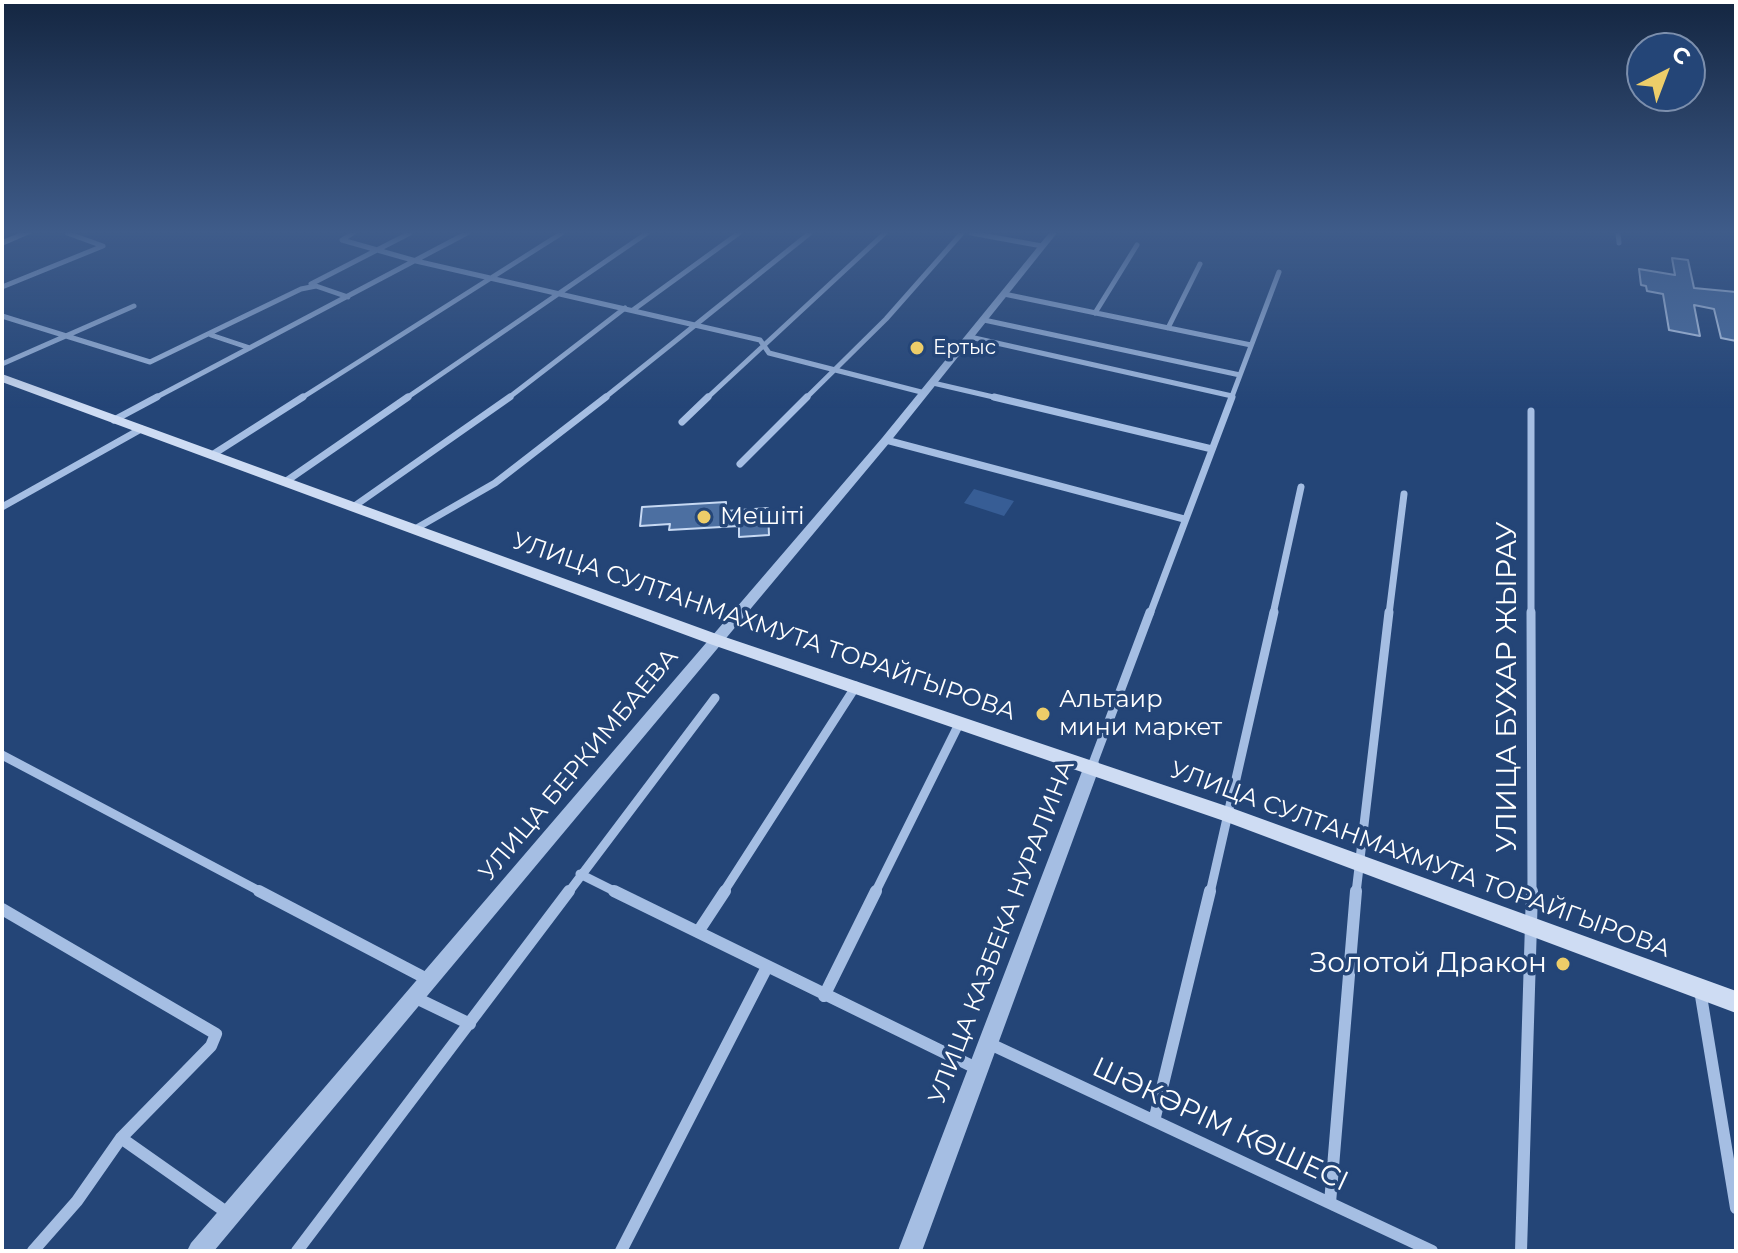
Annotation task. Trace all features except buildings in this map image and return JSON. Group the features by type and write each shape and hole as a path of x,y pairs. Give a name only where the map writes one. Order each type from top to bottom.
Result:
{"main road":[{"name":"УЛИЦА СУЛТАНМАХМУТА ТОРАЙГЫРОВА","path":"2,378 716,640 1092,766 1736,1002"}],"street":[{"path":"2,316 150,362 296,291"},
{"path":"332,291 348,297"},
{"path":"114,420 358,291"},
{"path":"212,455 470,291"},
{"path":"552,291 760,340 769,353 925,393"},
{"path":"353,507 654,291"},
{"path":"415,529 495,483 740,291"},
{"path":"682,422 823,291"},
{"path":"740,464 910,291"},
{"name":"УЛИЦА БЕРКИМБАЕВА","path":"199,1251 886,440 1006,291"},
{"path":"1095,313 1108,291"},
{"path":"1168,328 1186,291"},
{"name":"УЛИЦА КАЗБЕКА НУРАЛИНА","path":"910,1251 1272,291"},
{"path":"285,482 559,293"},
{"path":"1004,294 1251,345"},
{"path":"2,364 134,306"},
{"path":"984,320 1240,375"},
{"path":"211,335 250,348"},
{"path":"970,337 1232,396"},
{"path":"933,383 1212,449"},
{"name":"УЛИЦА БУХАР ЖЫРАУ","path":"1521,1251 1532,926 1531,411"},
{"path":"2,507 141,429"},
{"path":"886,440 1184,519"},
{"path":"1154,1121 1229,815 1301,487"},
{"path":"1330,1203 1358,863 1404,494"},
{"path":"698,932 856,686"},
{"path":"297,1251 715,698"},
{"path":"824,996 961,721"},
{"path":"2,755 428,980"},
{"path":"580,874 978,1069"},
{"path":"2,909 216,1034 217,1040 121,1138 77,1201 33,1251"},
{"path":"621,1251 767,967"},
{"path":"1700,989 1736,1208"},
{"path":"413,997 470,1024"},
{"name":"ШӘКӘРІМ КӨШЕСІ","path":"987,1043 1432,1251"},
{"path":"121,1138 230,1214"}],"shaded area":[{"path":"974,489 1014,501 1004,516 964,503"}],"place":[{"name":"Ертыс","path":"917,348"},
{"name":"Мешіті","path":"704,517"},
{"name":"Альтаир мини маркет","path":"1043,714"},
{"name":"Золотой Дракон","path":"1563,964"}]}
